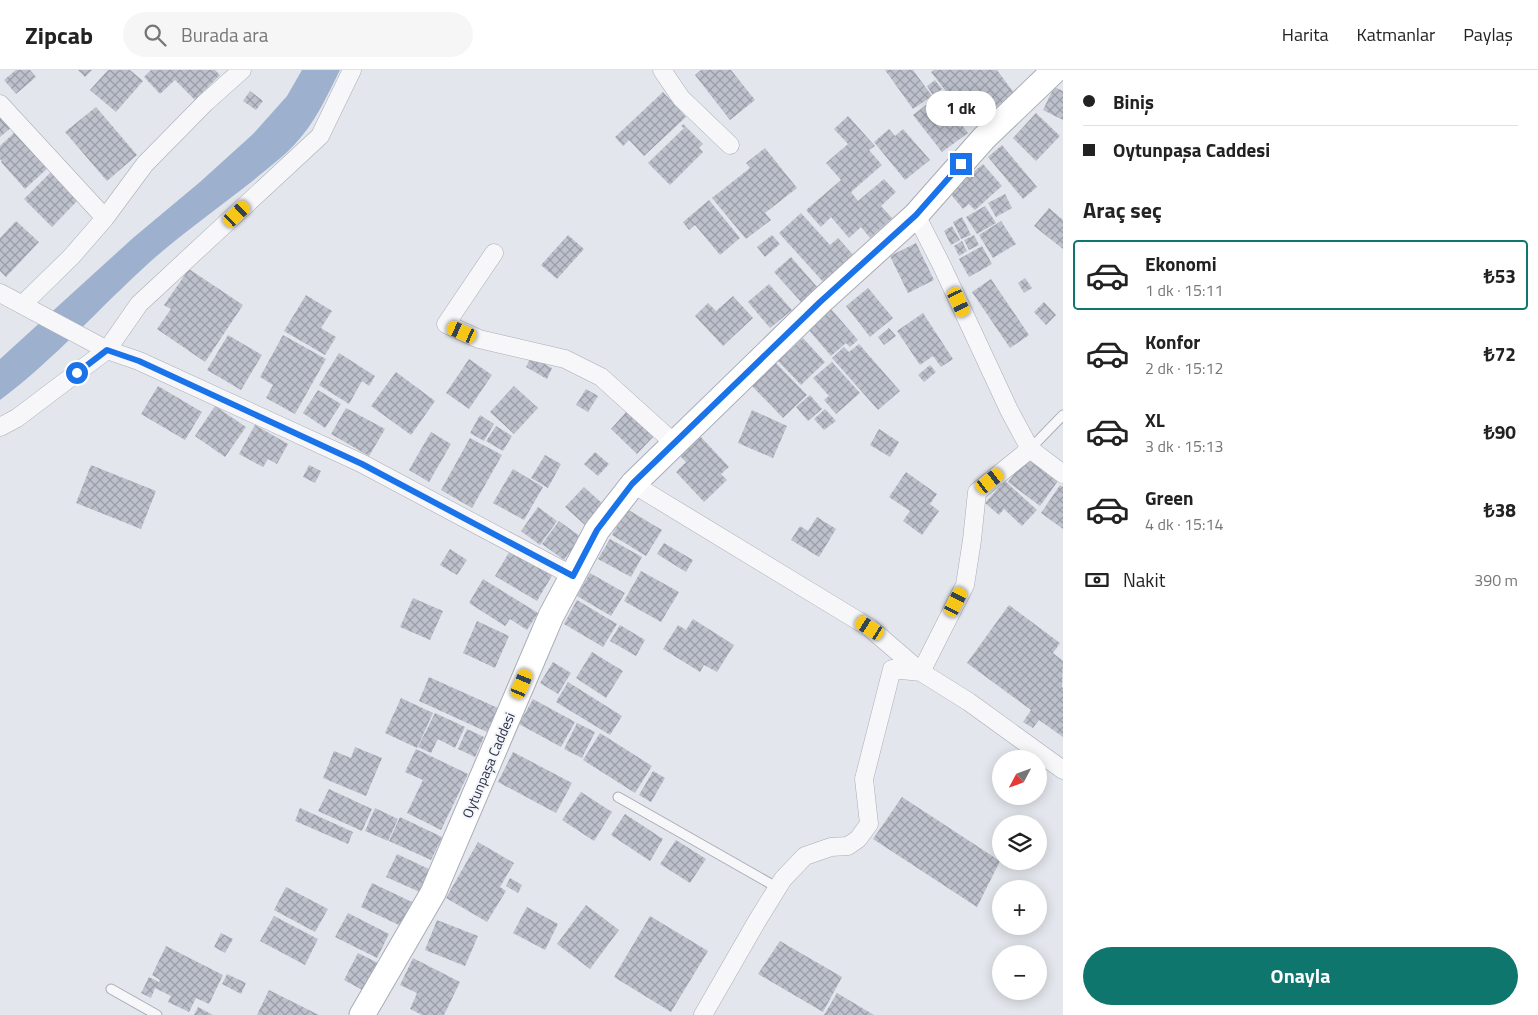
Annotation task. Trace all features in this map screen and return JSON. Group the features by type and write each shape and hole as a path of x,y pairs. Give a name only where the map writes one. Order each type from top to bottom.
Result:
{"street":[{"path":"23,304 72,256 145,164 242,70"},
{"path":"0,427 16,418 107,350 139,304 320,136 352,70"},
{"path":"662,70 680,98 730,144"},
{"name":"Oytunpaşa Caddesi","path":"362,1015 433,893 551,616 597,530 632,484 820,302 916,215 984,138 1055,70"},
{"path":"0,104 104,218"},
{"path":"916,215 1030,450 1063,474"},
{"path":"494,253 446,324 479,339 565,359 601,377 674,443"},
{"path":"0,293 107,350 139,361 362,464 573,576"},
{"path":"921,672 965,585 977,492 1030,450"},
{"path":"632,484 870,628 921,672 969,702 1063,770"},
{"path":"703,1015 757,920 783,879 805,856 831,847 848,846 858,839 869,824 864,779 892,669 921,672"}],"lane":[{"path":"1030,450 1063,415"},
{"path":"618,797 778,888"},
{"path":"111,989 158,1015"}],"water":[{"path":"302,70 340,70 315,118 295,144 255,179 151,261 40,367 0,400 0,359 133,238 200,182 253,134 287,96"}],"building":[{"path":"16,70 30,70 36,77 16,94 4,80"},
{"path":"78,70 92,70 85,77"},
{"path":"108,70 130,70 143,81 116,112 90,90"},
{"path":"151,70 215,70 220,75 195,100 175,80 160,94 144,77"},
{"path":"701,70 731,70 755,100 730,120 695,75"},
{"path":"885,70 913,70 932,96 913,109"},
{"path":"934,70 997,70 1014,93 972,125 931,72"},
{"path":"935,80 942,89 933,95 927,86"},
{"path":"1054,87 1063,91 1063,120 1043,110"},
{"path":"250,91 263,101 256,110 243,101"},
{"path":"663,92 686,117 644,156 629,140 623,146 615,137"},
{"path":"930,102 935,109 944,102 968,133 942,152 913,115"},
{"path":"96,107 137,155 107,181 65,132"},
{"path":"0,113 12,127 0,137"},
{"path":"1036,113 1060,136 1036,161 1013,138"},
{"path":"848,116 875,146 869,150 882,165 851,192 858,201 884,179 896,192 881,206 892,218 870,238 861,227 849,238 831,217 821,227 806,210 841,180 826,163 848,144 834,129"},
{"path":"683,124 703,144 699,148 703,152 670,185 648,163 684,128 681,126"},
{"path":"889,129 895,136 903,129 930,160 905,180 874,142"},
{"path":"17,130 50,166 25,189 0,159 0,146"},
{"path":"1002,145 1037,187 1023,199 988,157"},
{"path":"765,148 797,188 765,213 771,220 746,239 712,198 750,168 746,163"},
{"path":"983,164 1002,186 975,210 969,204 963,209 949,192"},
{"path":"51,172 79,199 52,227 24,199"},
{"path":"1005,194 1012,208 996,217 988,203"},
{"path":"709,200 740,238 720,255 695,225 689,230 683,222"},
{"path":"985,206 996,223 977,234 966,217"},
{"path":"1049,208 1063,220 1063,249 1034,226"},
{"path":"801,213 830,245 838,238 855,257 825,284 779,233"},
{"path":"962,217 971,235 961,239 953,222"},
{"path":"16,221 39,242 6,277 0,271 0,238"},
{"path":"1001,221 1016,244 993,258 979,235"},
{"path":"952,226 960,240 951,245 944,231"},
{"path":"568,235 584,249 557,279 541,265"},
{"path":"772,235 780,244 765,257 757,247"},
{"path":"974,235 979,245 969,250 964,240"},
{"path":"962,241 967,251 959,256 954,246"},
{"path":"916,243 934,280 908,293 890,256"},
{"path":"982,246 992,264 969,277 959,259"},
{"path":"791,257 818,288 802,303 774,272"},
{"path":"189,269 243,305 205,362 157,329 171,309 164,305"},
{"path":"1025,278 1032,288 1024,293 1018,283"},
{"path":"991,279 1029,335 1010,348 972,292"},
{"path":"769,284 792,310 770,328 748,302"},
{"path":"868,288 893,318 870,337 846,306"},
{"path":"306,295 332,311 321,328 336,337 325,355 284,331"},
{"path":"733,296 753,318 723,346 695,316 708,303 716,311"},
{"path":"1044,302 1056,315 1046,325 1034,312"},
{"path":"831,309 858,340 850,347 846,343 831,356 808,329"},
{"path":"923,313 953,359 941,367 933,356 920,365 897,331"},
{"path":"889,328 896,336 884,345 878,337"},
{"path":"228,335 262,355 241,390 207,370"},
{"path":"283,335 326,359 295,414 266,398 273,385 260,377"},
{"path":"803,338 825,362 801,385 778,361"},
{"path":"859,344 900,391 878,410 832,358 844,347 849,352"},
{"path":"339,353 375,376 369,386 362,381 349,404 319,385"},
{"path":"531,357 552,368 547,379 526,367"},
{"path":"469,359 492,375 469,409 446,393"},
{"path":"775,362 807,395 783,418 751,385"},
{"path":"832,362 860,393 836,414 824,400 829,396 813,378"},
{"path":"930,365 936,372 924,382 918,375"},
{"path":"396,372 435,401 411,435 371,406"},
{"path":"158,386 202,412 185,440 141,414"},
{"path":"514,386 538,408 514,434 490,412"},
{"path":"586,389 598,396 588,412 576,405"},
{"path":"318,390 341,404 325,428 303,413"},
{"path":"810,395 822,409 808,421 796,407"},
{"path":"215,406 246,427 225,457 195,436"},
{"path":"346,408 385,429 369,456 331,434"},
{"path":"825,409 836,421 824,430 814,419"},
{"path":"752,410 787,426 773,458 738,443"},
{"path":"627,411 654,436 637,454 611,429"},
{"path":"480,415 494,424 484,441 470,433"},
{"path":"255,425 288,444 277,464 268,459 263,467 239,454"},
{"path":"496,426 512,436 503,451 486,441"},
{"path":"879,429 899,442 890,457 870,445"},
{"path":"431,432 451,444 429,482 409,470"},
{"path":"700,436 729,467 721,474 727,480 704,502 676,472 686,462 680,456"},
{"path":"470,438 502,455 472,508 441,490"},
{"path":"595,452 609,464 598,476 584,464"},
{"path":"545,455 561,464 548,488 531,478"},
{"path":"1026,458 1058,481 1040,506 1008,482"},
{"path":"91,465 156,491 141,529 76,503"},
{"path":"309,465 321,471 315,483 303,477"},
{"path":"513,469 543,487 524,520 493,503"},
{"path":"906,472 937,494 930,504 939,511 922,535 903,521 910,511 889,497"},
{"path":"1005,481 1037,510 1022,526 1004,509 999,515 985,503"},
{"path":"1060,485 1063,487 1063,529 1041,513"},
{"path":"584,487 604,505 586,526 565,507"},
{"path":"538,507 557,521 540,545 521,531"},
{"path":"627,509 662,530 646,556 612,535"},
{"path":"817,517 836,529 819,557 791,540 800,526 808,531"},
{"path":"559,521 581,537 564,560 542,544"},
{"path":"610,539 642,557 631,577 598,559"},
{"path":"664,543 693,560 686,572 657,554"},
{"path":"450,549 467,560 457,575 440,565"},
{"path":"511,549 553,574 537,601 495,576"},
{"path":"641,571 679,592 661,622 624,601"},
{"path":"590,573 625,593 611,616 577,596"},
{"path":"483,579 538,613 527,630 510,619 505,626 469,603"},
{"path":"413,598 443,611 430,640 400,627"},
{"path":"577,600 617,624 603,647 564,624"},
{"path":"1009,605 1060,643 1053,653 1063,661 1063,737 1039,720 1033,728 1023,722 1031,710 967,663"},
{"path":"693,619 734,645 717,672 704,665 700,672 663,649 678,625 686,630"},
{"path":"477,621 509,636 495,668 463,653"},
{"path":"620,625 645,640 636,656 610,641"},
{"path":"592,652 623,671 606,698 576,678"},
{"path":"553,662 571,673 558,694 540,683"},
{"path":"429,677 498,708 487,732 419,701"},
{"path":"568,682 622,716 610,735 556,702"},
{"path":"401,698 433,713 417,748 385,733"},
{"path":"533,699 575,722 561,747 519,724"},
{"path":"435,713 465,727 455,748 438,739 431,753 418,747"},
{"path":"577,723 595,732 582,758 564,749"},
{"path":"467,729 484,737 475,757 458,749"},
{"path":"600,733 652,766 635,793 583,760"},
{"path":"355,747 382,758 366,796 323,778 334,751 351,758"},
{"path":"416,749 468,774 441,830 407,813 423,780 405,772"},
{"path":"513,752 572,783 556,813 498,782"},
{"path":"653,771 665,778 651,802 639,795"},
{"path":"329,789 372,809 362,831 318,811"},
{"path":"581,792 612,812 594,841 562,820"},
{"path":"902,797 992,856 992,870 996,870 977,907 873,839"},
{"path":"300,808 353,832 348,844 295,821"},
{"path":"375,808 398,819 388,841 365,831"},
{"path":"625,814 663,839 650,861 611,835"},
{"path":"400,817 442,837 431,860 389,841"},
{"path":"676,840 706,859 690,883 660,864"},
{"path":"478,842 514,863 500,887 506,891 487,922 446,898"},
{"path":"397,854 433,871 422,893 386,877"},
{"path":"510,878 522,885 518,893 506,886"},
{"path":"372,883 412,902 401,926 361,907"},
{"path":"286,887 328,909 315,932 274,910"},
{"path":"586,905 619,930 590,969 557,944"},
{"path":"527,907 558,924 545,950 513,933"},
{"path":"348,913 389,934 377,958 335,937"},
{"path":"274,916 318,939 305,965 260,941"},
{"path":"650,916 708,951 671,1012 614,977"},
{"path":"437,920 478,936 465,966 425,950"},
{"path":"221,933 233,939 225,953 214,947"},
{"path":"780,941 842,977 823,1012 758,974"},
{"path":"166,946 223,975 209,1004 196,998 189,1012 168,1002 171,996 155,988 151,998 141,993 149,977 159,982 160,980 152,975"},
{"path":"358,953 380,964 366,992 344,980"},
{"path":"413,958 460,982 444,1015 422,1015 410,1009 417,993 400,985"},
{"path":"227,974 246,983 241,994 222,984"},
{"path":"269,990 319,1015 257,1015"},
{"path":"837,993 874,1015 824,1015"},
{"path":"198,1007 213,1015 194,1015"}],"route":[{"path":"77,373 107,350 139,361 362,464 573,576 597,530 632,484 820,302 916,215 961,164"}]}
